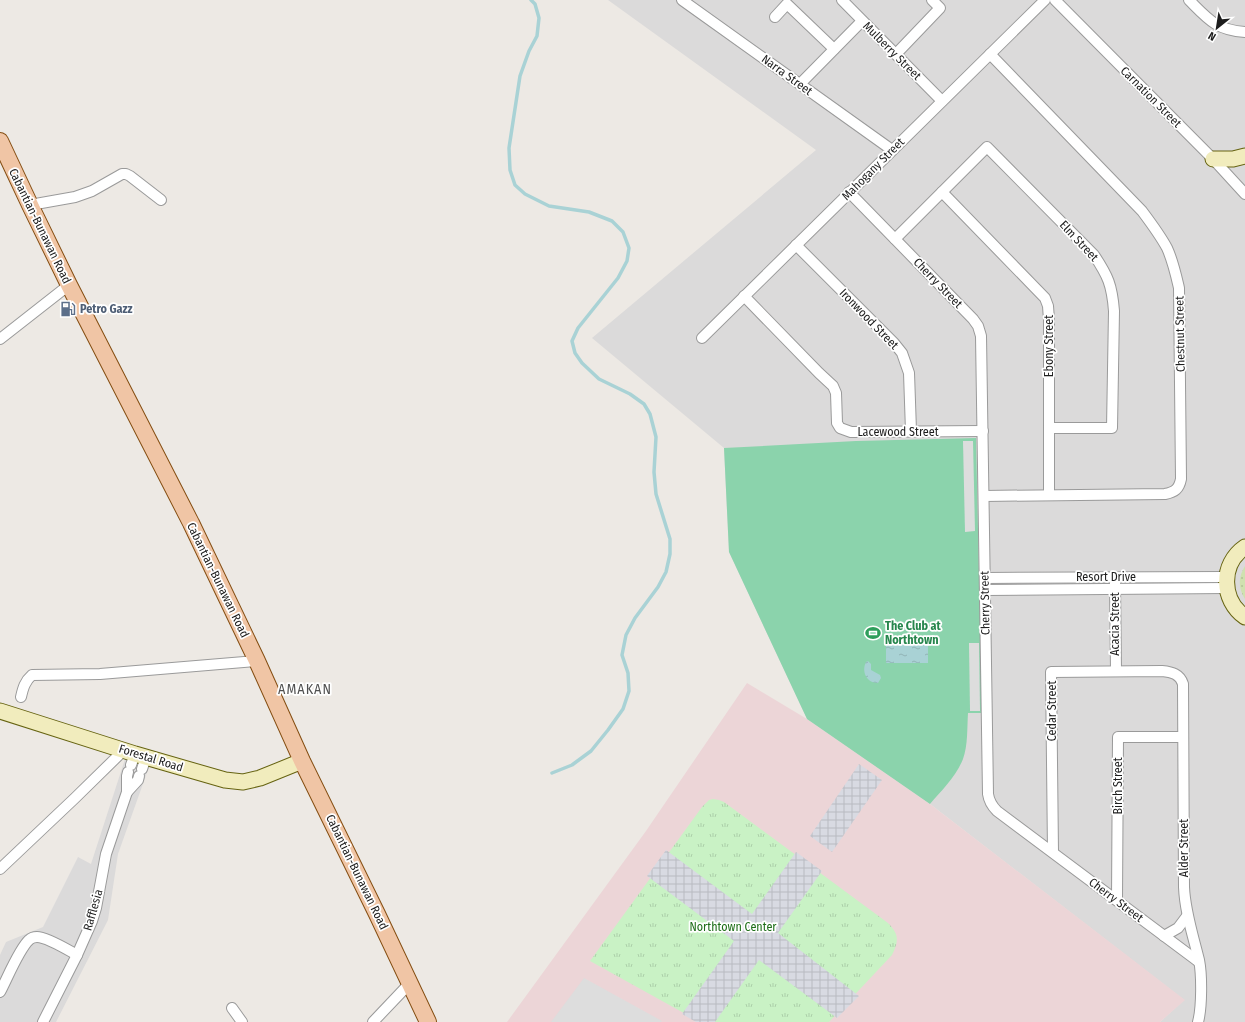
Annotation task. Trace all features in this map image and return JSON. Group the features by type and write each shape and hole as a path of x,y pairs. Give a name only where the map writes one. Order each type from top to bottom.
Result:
{"main road":[{"name":"Cabantian-Bunawan Road","path":"0,141 69,285 187,516 257,661 302,761 428,1022"}],"street":[{"name":"Narra Street","path":"682,0 695,4 800,84 892,150"},
{"name":"Mulberry Street","path":"842,0 942,101"},
{"path":"896,54 940,8 932,0"},
{"name":"Mahogany Street","path":"702,338 1045,0"},
{"name":"Carnation Street","path":"1055,0 1213,159 1245,194"},
{"path":"1190,0 1214,23 1232,31 1245,32"},
{"path":"775,17 788,4 834,49"},
{"path":"800,84 862,21"},
{"name":"Chestnut Street","path":"984,496 1164,494 1176,490 1180,485 1181,478 1179,288 1167,249 1155,228 1142,211 990,54"},
{"name":"Elm Street","path":"895,239 987,147 1094,255 1104,269 1110,282 1113,296 1112,428 1049,428"},
{"path":"1213,159 1233,159 1245,156"},
{"path":"30,206 75,197 92,191 122,174 130,176 160,200"},
{"name":"Cherry Street","path":"849,192 973,319 978,326 981,336 989,800 997,811 1199,962"},
{"name":"Ebony Street","path":"942,192 1045,298 1048,306 1049,496"},
{"name":"Ironwood Street","path":"796,245 894,343 902,353 909,373 911,431"},
{"path":"0,338 69,285"},
{"name":"Lacewood Street","path":"744,296 833,386 836,393 837,423 840,428 851,432 983,431"},
{"path":"1245,547 1230,564 1226,582 1228,594 1234,606 1245,617"},
{"name":"Resort Drive","path":"985,578 1115,577 1226,582"},
{"name":"Acacia Street","path":"1115,577 1116,671"},
{"name":"Resort Drive","path":"985,590 1115,589 1226,582"},
{"path":"20,697 28,678 32,675 100,674 257,661"},
{"name":"Cedar Street","path":"1053,852 1051,672 1170,671 1177,674"},
{"name":"Alder Street","path":"1177,674 1182,679 1183,684 1184,887 1187,916 1199,962 1200,1003 1198,1022"},
{"name":"Forestal Road","path":"0,711 135,763 225,780 243,782 260,778 302,761"},
{"name":"Birch Street","path":"1117,900 1118,737 1183,737"},
{"path":"0,869 75,798 135,763"},
{"name":"Rafflesia","path":"43,1022 88,931 94,914 106,854 127,792 138,780 135,763"},
{"path":"1164,936 1178,928 1187,916"},
{"path":"0,992 22,950 33,937 45,938 77,955"},
{"path":"373,1022 410,983"},
{"path":"232,1008 242,1022"}],"shaded area":[{"path":"608,0 1245,0 1245,1022 1160,1022 1184,1000 930,804 807,719 729,552 724,448 592,338 816,150"},
{"path":"963,441 973,441 975,531 965,532"},
{"path":"969,643 979,643 980,711 970,711"},
{"name":"Northtown Center","path":"747,683 807,719 930,804 1185,1000 1160,1022 507,1022 646,831"},
{"path":"126,756 150,764 118,854 108,920 56,1022 0,1022 0,955 6,942 43,927 78,857 91,864"},
{"path":"859,764 882,780 832,852 810,836"},
{"path":"666,850 752,914 796,852 822,871 778,933 859,996 837,1018 759,960 715,1022 696,1022 682,1014 734,941 647,876"},
{"path":"584,978 662,1021 551,1022"}],"green space":[{"name":"The Club at Northtown","path":"976,438 982,713 968,713 967,742 963,759 952,778 930,804 807,719 729,552 724,448 856,441"},
{"path":"1245,566 1245,599 1240,587 1240,578"},
{"name":"Northtown Center","path":"713,799 724,802 888,923 896,934 897,942 892,955 829,1022 700,1022 590,961 702,807 709,800"}],"water":[{"path":"886,638 928,638 928,663 886,663"},
{"path":"868,661 871,664 871,670 880,675 881,678 878,683 874,683 866,676 864,670 866,662"}],"waterway":[{"path":"531,0 535,4 539,18 537,36 529,51 520,76 509,148 510,170 515,185 525,194 549,206 589,212 612,221 623,232 629,248 627,261 618,278 578,328 572,341 575,353 582,363 599,379 630,394 644,404 650,414 656,437 654,472 656,494 670,539 670,554 666,572 658,587 635,618 626,635 622,655 628,673 629,691 623,709 591,751 572,765 552,773"}],"place":[{"name":"Petro Gazz","path":"68,309"},
{"name":"The Club at Northtown","path":"873,633"}],"district":[{"name":"AMAKAN","path":"305,689"}]}
